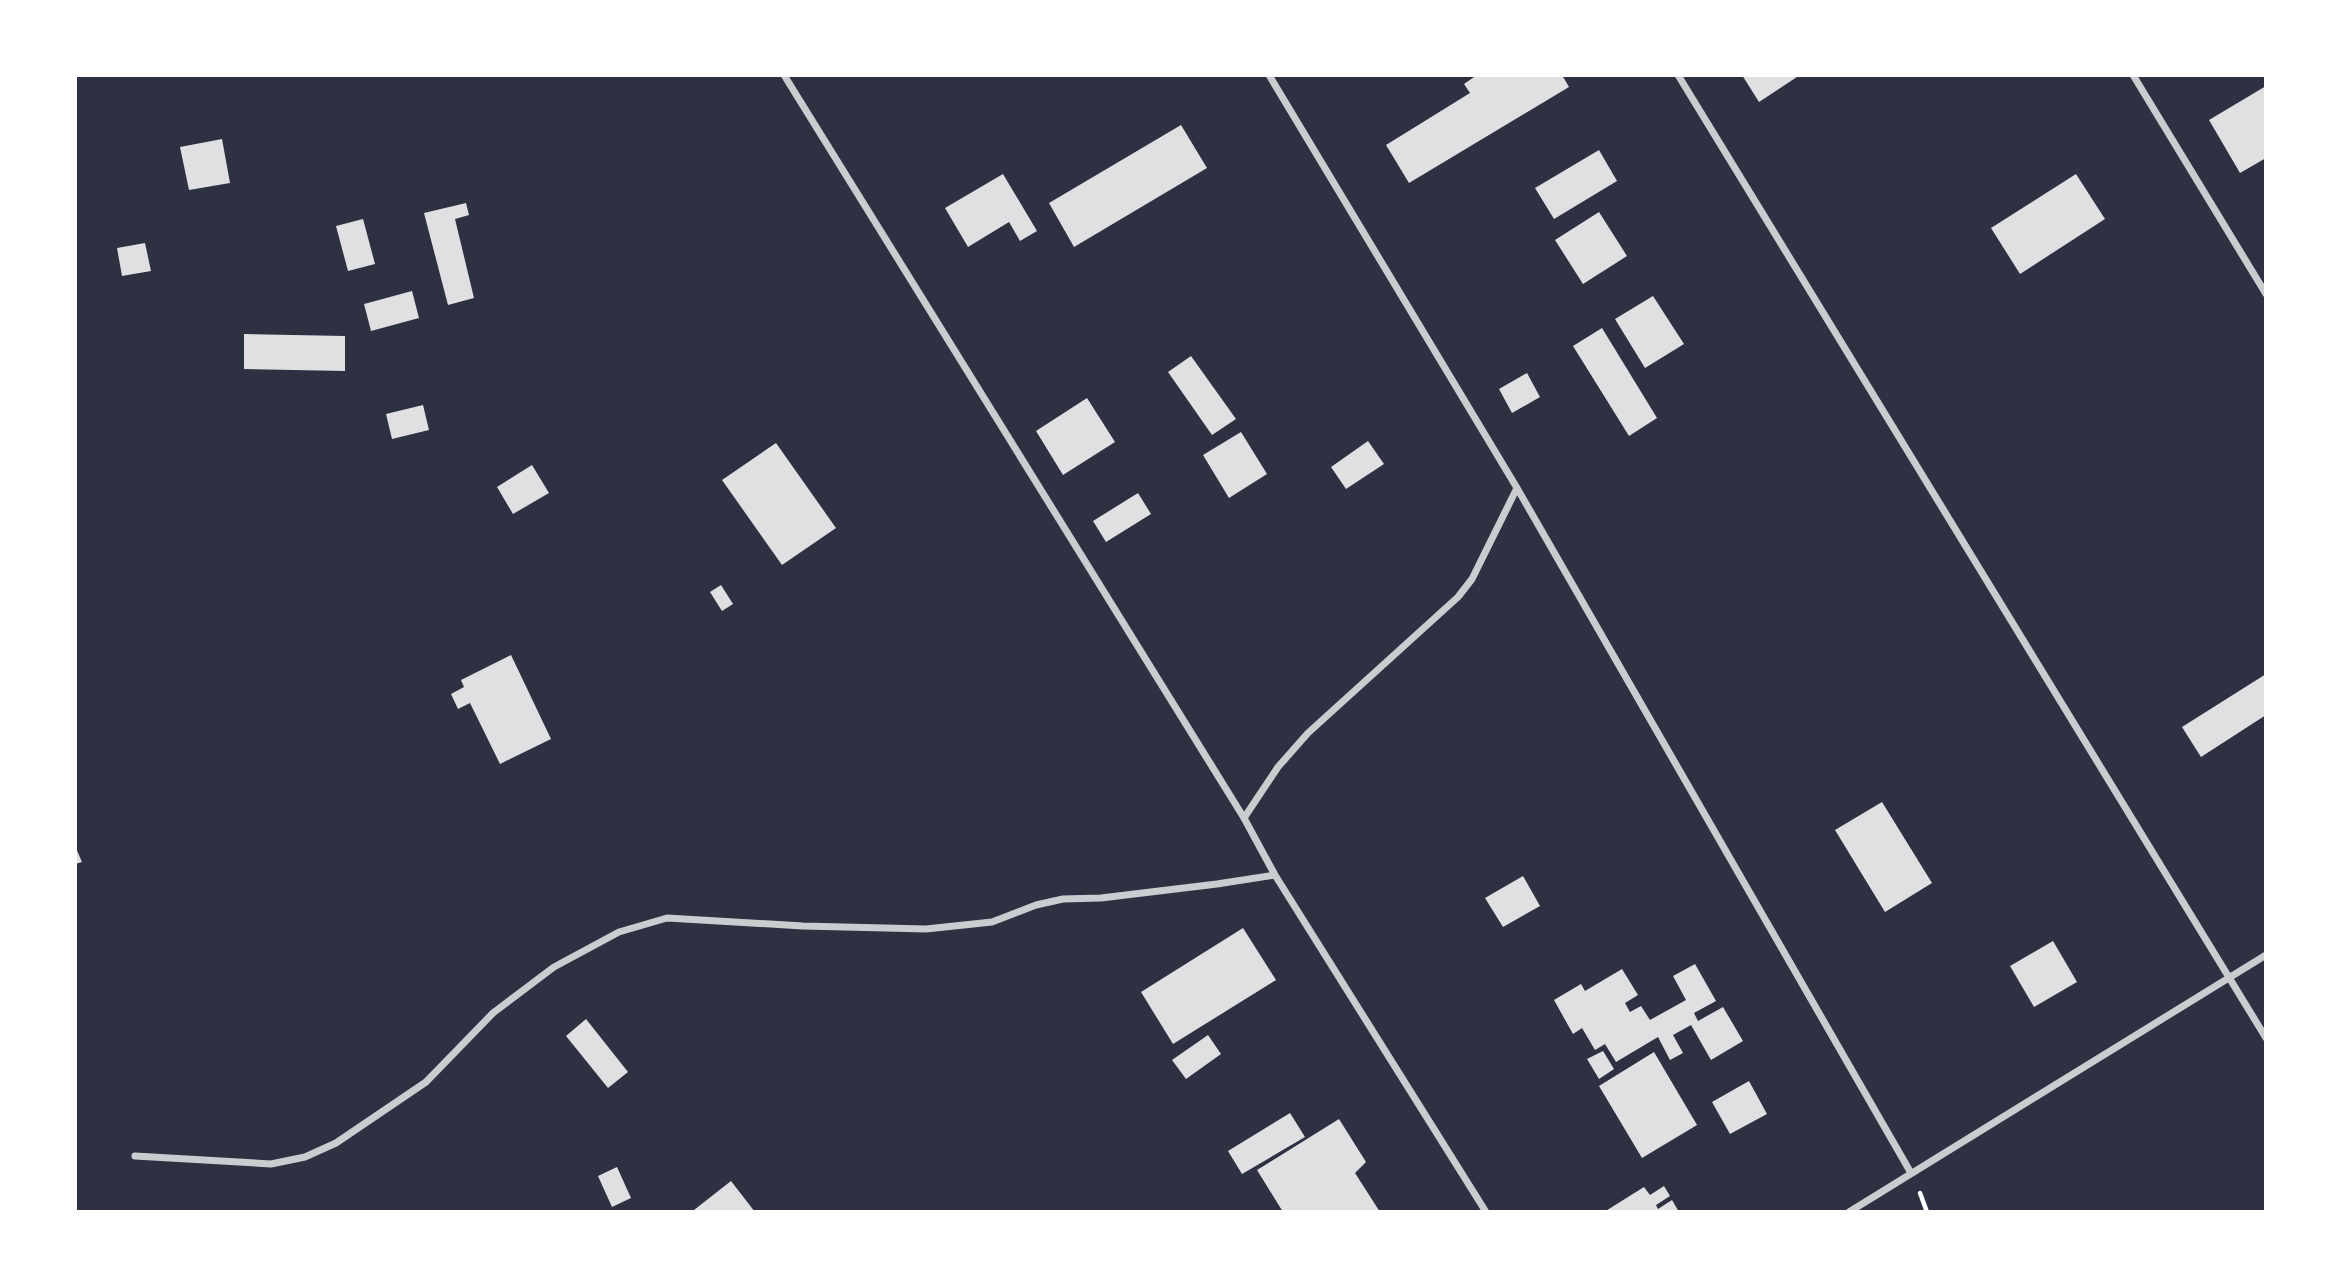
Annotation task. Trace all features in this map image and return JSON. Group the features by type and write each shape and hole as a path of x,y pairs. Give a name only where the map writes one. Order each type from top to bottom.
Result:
{"street":[{"path":"784,75 1244,818 1275,875 1486,1212"},
{"path":"1269,75 1517,488 1911,1173"},
{"path":"1678,75 2266,1038"},
{"path":"2133,75 2266,294"},
{"path":"1244,818 1278,767 1308,733 1458,597 1477,569 1517,488"},
{"path":"135,1156 271,1164 304,1157 335,1143 426,1082 493,1013 554,967 619,932 667,918 803,926 926,929 992,922 1036,905 1063,899 1101,898 1275,875"},
{"path":"1849,1212 2266,955"}],"building":[{"path":"1477,75 1562,75 1569,87 1409,183 1386,145 1470,93 1464,84"},
{"path":"1742,75 1800,75 1759,102"},
{"path":"2266,86 2266,158 2240,173 2209,120"},
{"path":"1181,125 1207,168 1074,247 1049,203"},
{"path":"222,139 230,183 189,190 180,147"},
{"path":"1599,150 1617,181 1554,219 1535,188"},
{"path":"1003,174 1037,231 1020,241 1009,222 968,247 945,208"},
{"path":"2076,174 2105,219 2020,274 1991,228"},
{"path":"466,203 469,215 455,219 474,298 448,305 424,213"},
{"path":"1599,212 1627,256 1583,284 1555,240"},
{"path":"363,219 375,264 348,271 336,226"},
{"path":"145,243 151,271 122,276 117,248"},
{"path":"412,291 419,318 371,331 364,304"},
{"path":"1653,296 1684,344 1645,368 1615,319"},
{"path":"1602,328 1657,418 1629,436 1573,346"},
{"path":"244,334 345,336 345,371 244,369"},
{"path":"1191,356 1236,419 1212,435 1168,372"},
{"path":"1527,373 1540,397 1512,413 1499,389"},
{"path":"1087,398 1115,442 1063,475 1036,431"},
{"path":"423,405 429,430 392,439 386,414"},
{"path":"1241,432 1267,474 1229,498 1203,455"},
{"path":"1368,441 1384,464 1346,489 1331,467"},
{"path":"776,443 836,528 782,565 722,480"},
{"path":"532,465 549,493 513,514 497,487"},
{"path":"1138,493 1151,514 1106,542 1093,521"},
{"path":"721,585 733,604 722,611 710,592"},
{"path":"511,655 551,739 500,764 470,703 458,709 451,694 464,687 461,680"},
{"path":"2266,674 2266,715 2201,757 2182,727"},
{"path":"1882,802 1932,883 1885,912 1835,830"},
{"path":"75,846 82,862 75,864"},
{"path":"1523,876 1540,906 1503,927 1485,898"},
{"path":"1243,928 1276,980 1173,1044 1141,992"},
{"path":"2053,941 2077,982 2034,1007 2010,966"},
{"path":"1695,964 1716,1001 1694,1013 1698,1021 1723,1007 1743,1041 1711,1060 1691,1025 1673,1035 1683,1053 1670,1060 1658,1037 1616,1062 1605,1044 1595,1050 1582,1028 1573,1034 1554,1000 1581,984 1585,991 1622,969 1638,995 1625,1003 1630,1012 1641,1006 1650,1020 1686,1000 1673,976"},
{"path":"586,1019 628,1072 608,1088 566,1036"},
{"path":"1208,1035 1221,1054 1186,1079 1172,1060"},
{"path":"1603,1051 1614,1069 1599,1079 1587,1059"},
{"path":"1654,1052 1697,1125 1642,1158 1599,1086"},
{"path":"1749,1081 1767,1114 1730,1134 1712,1102"},
{"path":"1290,1113 1305,1137 1242,1174 1228,1151"},
{"path":"1339,1119 1366,1162 1355,1173 1380,1212 1283,1212 1257,1170"},
{"path":"617,1167 631,1198 612,1207 598,1176"},
{"path":"731,1181 755,1212 695,1212 694,1210"},
{"path":"1664,1186 1670,1196 1656,1205 1658,1209 1672,1200 1679,1212 1604,1212 1644,1187 1650,1195"}]}
